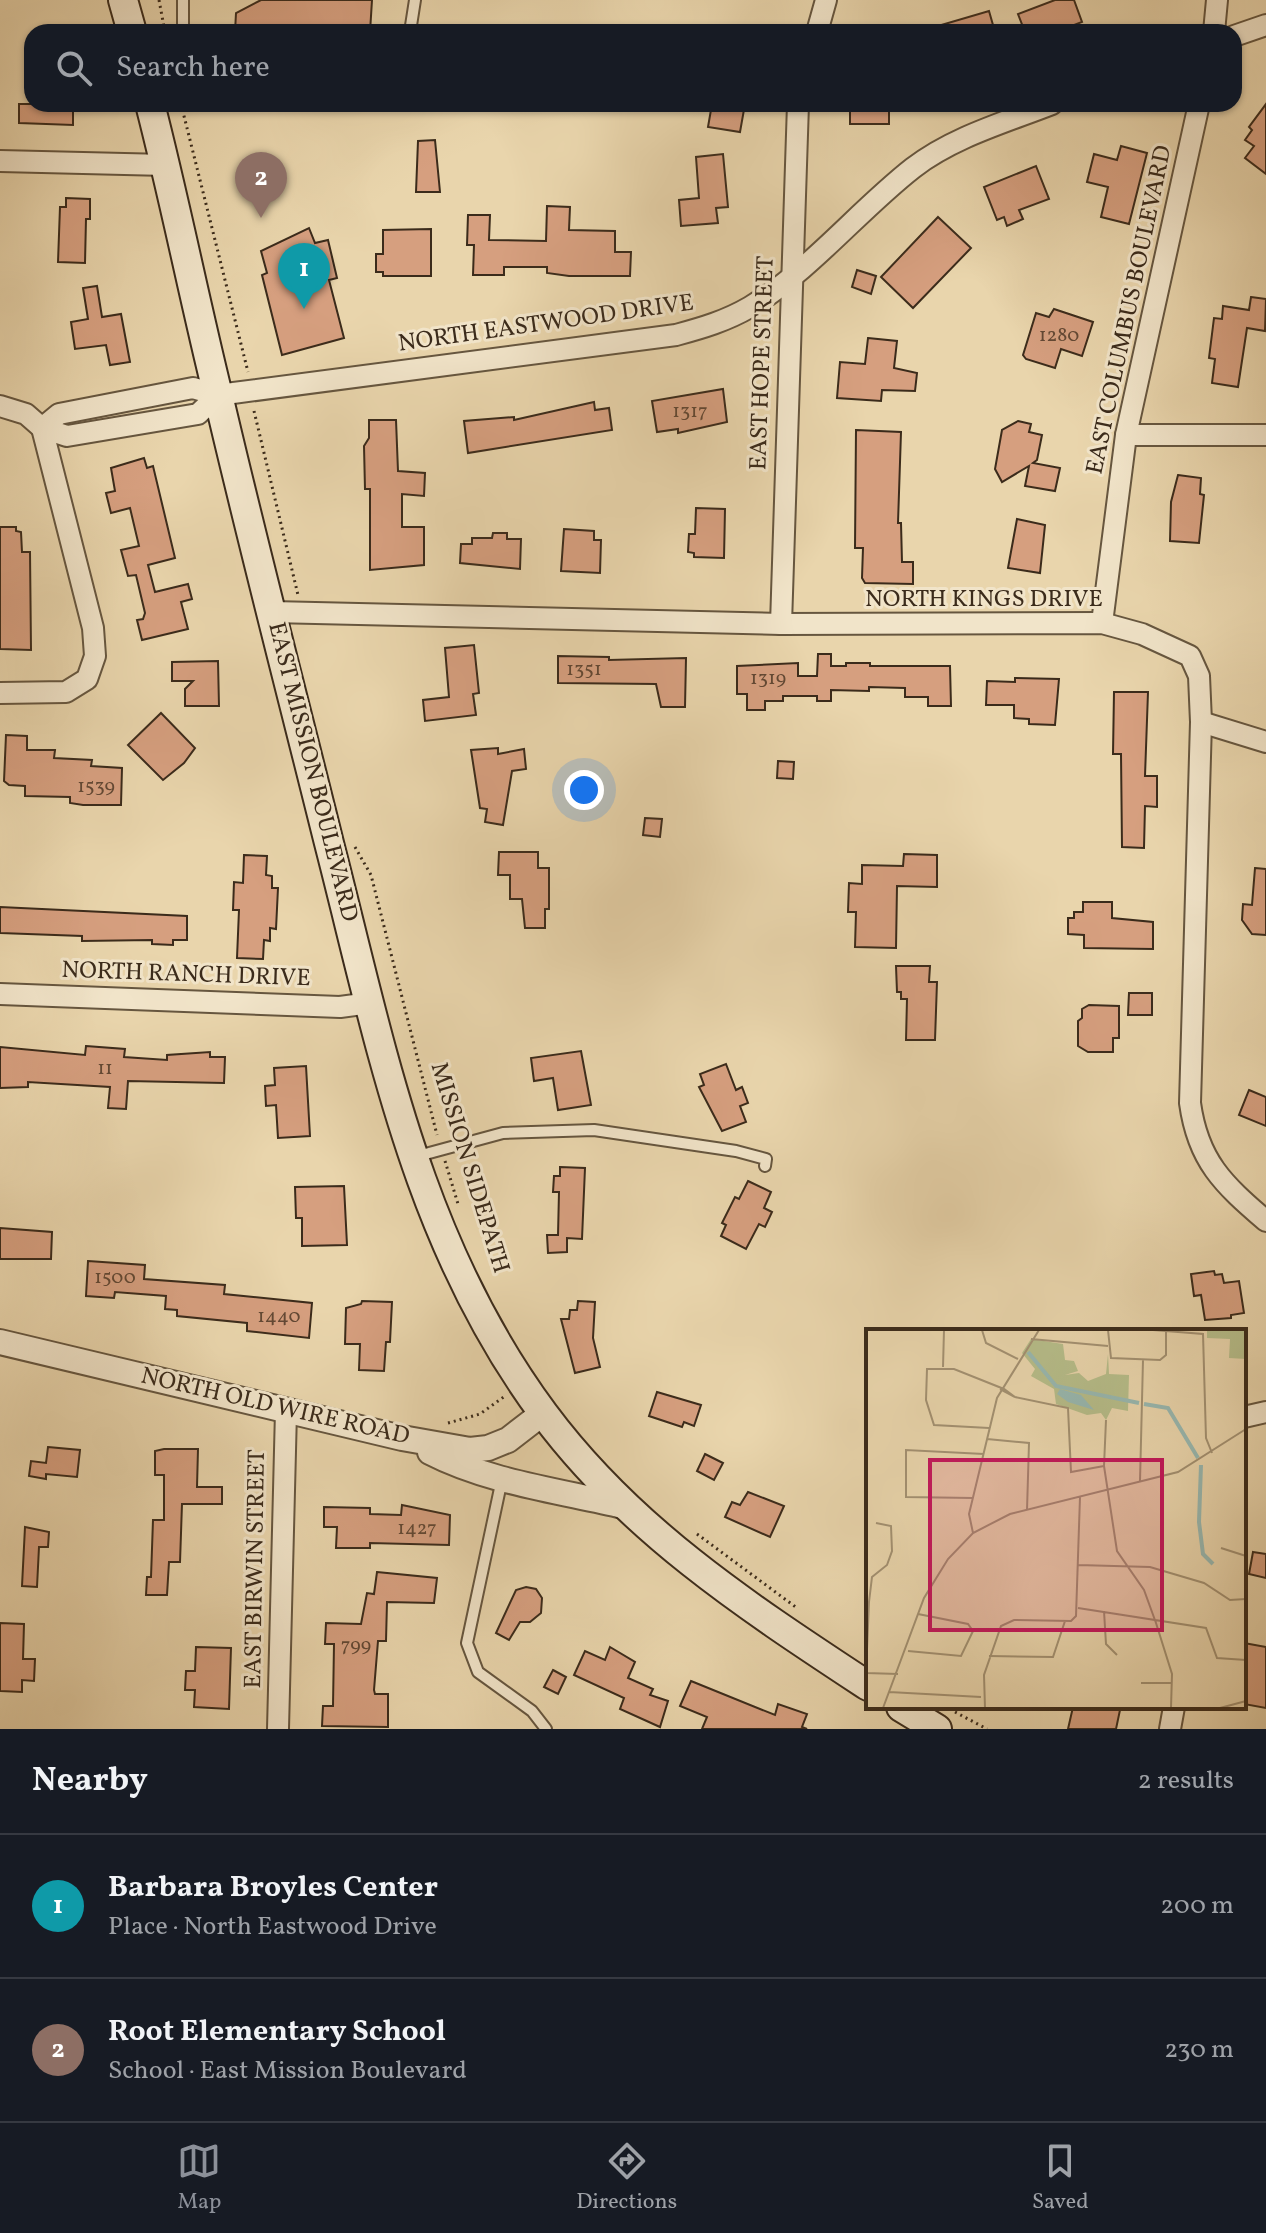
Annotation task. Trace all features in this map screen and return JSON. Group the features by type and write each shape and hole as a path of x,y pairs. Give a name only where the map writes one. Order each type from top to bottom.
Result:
{"main road":[{"path":"123,0 130,24"},
{"name":"EAST MISSION BOULEVARD","path":"155,112 218,395 370,1003 412,1158 462,1282 543,1413 623,1506 663,1542 735,1598 866,1685"},
{"path":"904,1709 937,1729"}],"street":[{"path":"819,24 826,0"},
{"path":"1215,24 1217,0"},
{"path":"1242,33 1266,25"},
{"name":"EAST HOPE STREET","path":"781,624 798,112"},
{"name":"NORTH EASTWOOD DRIVE","path":"42,428 59,414 193,388 218,395 676,335 717,324 751,306 792,275 915,166 969,136 1031,112"},
{"name":"EAST COLUMBUS BOULEVARD","path":"1102,623 1126,435 1197,112"},
{"path":"0,161 166,165"},
{"path":"0,406 26,414 42,428 93,628 95,656 87,679 66,692 0,693"},
{"path":"1126,435 1266,435"},
{"name":"NORTH KINGS DRIVE","path":"272,612 781,624 1102,623 1153,638 1190,656 1199,676 1201,722 1190,1103 1193,1126 1195,1138 1211,1168 1266,1221"},
{"path":"1201,722 1266,742"},
{"name":"NORTH RANCH DRIVE","path":"0,994 340,1007 370,1003"},
{"name":"NORTH OLD WIRE ROAD","path":"0,1342 402,1438 470,1450 488,1448 508,1440 543,1413"},
{"name":"EAST BIRWIN STREET","path":"278,1729 286,1411"},
{"path":"1246,1417 1266,1412"},
{"path":"402,1438 450,1462 623,1506"},
{"path":"1170,1729 1174,1709"}],"lane":[{"path":"183,0 183,24"},
{"path":"411,24 415,0"},
{"path":"412,1158 503,1133 594,1130 736,1151 766,1159 765,1166"},
{"path":"502,1477 467,1643 478,1672 532,1711 546,1729"}],"path":[{"path":"159,0 164,24"},
{"path":"183,112 249,379"},
{"path":"254,410 298,594"},
{"name":"MISSION SIDEPATH","path":"354,844 371,875 441,1150 461,1214"},
{"path":"443,1424 480,1414 508,1395"},
{"path":"697,1534 808,1617"},
{"path":"949,1709 987,1729"}],"building":[{"path":"261,0 372,0 370,24 235,24 236,13"},
{"path":"1055,0 1074,0 1082,22 1022,24 1018,14"},
{"path":"989,11 993,24 945,24"},
{"path":"19,104 24,104 24,112 73,112 73,125 19,123"},
{"path":"1266,104 1266,174 1245,158 1254,146 1245,140 1252,130 1249,127"},
{"path":"711,112 744,112 740,132 708,127"},
{"path":"850,112 889,112 889,124 850,124"},
{"path":"435,140 440,192 416,192 418,141"},
{"path":"1121,146 1147,153 1129,224 1101,217 1108,187 1087,182 1094,154 1117,160"},
{"path":"723,154 728,207 716,208 718,223 681,226 679,200 699,198 696,157"},
{"path":"1036,166 1049,199 1019,210 1023,219 1007,226 1004,217 997,220 984,187"},
{"path":"66,198 90,199 90,219 86,219 85,263 58,262 60,207 66,207"},
{"path":"547,206 570,207 569,230 615,231 615,252 631,252 630,276 569,276 547,273 547,267 504,267 504,275 473,275 474,245 467,245 468,215 490,215 489,240 546,241"},
{"path":"938,217 971,248 913,308 881,277"},
{"path":"309,228 315,243 328,240 337,278 329,280 344,338 282,355 262,275 267,273 261,251"},
{"path":"431,229 431,276 383,276 383,272 376,272 376,254 383,254 383,230"},
{"path":"857,270 876,276 871,294 852,287"},
{"path":"97,286 102,317 121,314 130,362 110,365 106,345 75,349 71,322 88,319 83,288"},
{"path":"1251,297 1266,299 1265,331 1247,328 1238,387 1212,383 1215,359 1209,358 1214,318 1222,319 1223,306 1249,310"},
{"path":"1054,309 1093,322 1082,356 1061,349 1055,368 1026,359 1023,355 1036,313 1049,317"},
{"path":"868,338 897,341 894,368 917,373 915,391 882,390 881,401 837,398 840,362 865,364"},
{"path":"723,389 727,422 678,433 678,429 657,432 652,401"},
{"path":"594,402 595,410 609,408 612,430 468,453 464,421 514,417 514,420"},
{"path":"369,420 396,420 398,471 425,473 424,496 402,494 402,527 424,527 424,565 370,570 370,489 365,489 364,446 369,438"},
{"path":"1018,421 1031,424 1029,432 1042,435 1037,460 1033,463 1060,468 1055,491 1025,486 1029,466 1002,482 995,469 1002,430"},
{"path":"856,430 901,432 898,523 901,523 902,562 913,562 913,584 865,583 862,578 863,548 855,548"},
{"path":"144,458 147,468 153,466 175,558 148,565 155,592 188,584 192,599 181,602 188,629 142,640 137,620 143,619 145,613 136,575 128,576 121,550 139,546 130,508 111,513 106,493 115,491 111,468"},
{"path":"1178,475 1201,478 1200,494 1204,495 1199,543 1170,541 1171,502"},
{"path":"696,508 725,509 724,558 694,557 694,553 688,552 689,534 695,534"},
{"path":"1017,519 1045,525 1040,573 1008,568"},
{"path":"0,527 16,527 16,531 21,532 22,552 30,552 31,650 0,649"},
{"path":"564,529 594,531 594,540 601,540 600,573 561,571"},
{"path":"493,533 507,533 507,539 521,539 520,569 460,563 461,544 472,544 472,538 492,538"},
{"path":"474,645 479,693 473,694 476,715 425,721 423,700 449,697 445,648"},
{"path":"818,654 831,654 831,666 870,663 870,666 950,666 951,706 928,706 928,697 905,697 905,688 869,687 869,691 831,690 831,701 817,701 817,696 783,696 783,701 765,701 765,710 747,710 747,694 737,694 737,666 798,663 798,676 817,676"},
{"path":"558,656 609,657 609,660 686,658 685,707 661,707 656,684 558,683"},
{"path":"218,661 219,706 185,706 185,689 193,681 172,681 172,662"},
{"path":"1015,678 1059,679 1055,725 1029,724 1029,719 1014,718 1014,705 986,705 987,681 1015,682"},
{"path":"1114,692 1148,692 1145,776 1157,776 1157,807 1145,806 1144,848 1122,847 1121,754 1113,754"},
{"path":"161,713 195,748 184,763 163,780 128,745"},
{"path":"6,735 27,736 27,750 55,750 54,758 92,760 91,766 122,768 121,805 83,805 70,803 70,797 25,796 25,786 9,785 4,781"},
{"path":"498,748 498,754 524,749 526,769 512,771 503,825 485,822 487,809 480,808 471,750"},
{"path":"778,761 794,762 793,779 777,778"},
{"path":"645,818 662,819 660,837 643,835"},
{"path":"499,852 538,852 538,868 549,868 549,909 545,909 545,928 525,928 522,899 510,899 510,875 498,875"},
{"path":"904,854 937,855 937,887 897,886 896,948 855,947 856,912 848,912 849,883 862,884 862,865 903,866"},
{"path":"244,855 267,856 266,875 272,876 272,888 278,888 276,929 270,928 270,941 264,940 263,959 237,958 239,910 233,910 234,882 243,883"},
{"path":"1255,868 1266,869 1266,935 1252,934 1242,920 1243,904 1252,905"},
{"path":"1083,902 1112,902 1112,918 1153,922 1153,949 1084,948 1084,935 1068,934 1068,918 1074,918 1074,912 1083,912"},
{"path":"0,907 187,916 187,940 173,940 173,945 152,944 152,940 82,941 82,936 0,933"},
{"path":"896,966 930,966 929,982 937,982 935,1040 906,1040 907,999 901,999 901,992 897,992"},
{"path":"1129,993 1152,993 1152,1015 1128,1015"},
{"path":"1089,1005 1119,1006 1119,1038 1113,1038 1113,1052 1088,1052 1078,1046 1078,1021 1082,1018 1082,1009"},
{"path":"86,1046 125,1049 124,1057 167,1060 167,1055 210,1052 210,1057 225,1057 224,1083 128,1081 126,1109 108,1108 110,1087 28,1082 28,1087 0,1088 0,1047 85,1055"},
{"path":"581,1051 591,1105 558,1110 553,1078 534,1081 531,1058"},
{"path":"726,1064 736,1090 742,1087 748,1103 740,1106 746,1122 722,1131 699,1087 704,1085 700,1074"},
{"path":"306,1066 310,1136 278,1138 276,1105 266,1106 265,1086 275,1085 274,1068"},
{"path":"1249,1090 1266,1097 1266,1126 1239,1115"},
{"path":"560,1167 585,1168 582,1239 567,1238 567,1252 548,1253 547,1235 558,1235 559,1192 553,1192 554,1176 560,1176"},
{"path":"748,1181 771,1192 764,1208 772,1212 765,1227 759,1224 746,1249 721,1236 726,1225 722,1223 735,1197 739,1199"},
{"path":"344,1186 347,1245 302,1246 302,1218 296,1218 295,1187"},
{"path":"0,1228 52,1232 51,1259 0,1259"},
{"path":"88,1261 145,1265 144,1279 225,1285 224,1294 312,1303 309,1338 247,1331 247,1323 177,1316 177,1310 165,1309 166,1296 115,1292 114,1298 86,1296"},
{"path":"1214,1271 1215,1275 1222,1274 1224,1283 1239,1281 1244,1313 1231,1315 1231,1318 1205,1320 1201,1295 1194,1296 1191,1274"},
{"path":"362,1301 392,1302 390,1342 386,1342 384,1371 359,1370 360,1344 345,1344 346,1308"},
{"path":"578,1301 595,1302 593,1338 600,1367 575,1373 561,1319 569,1319 570,1310 577,1310"},
{"path":"657,1392 701,1405 694,1426 684,1422 682,1427 649,1416"},
{"path":"48,1447 80,1450 77,1477 46,1474 46,1479 29,1476 31,1461 46,1463"},
{"path":"198,1449 197,1487 222,1487 222,1504 182,1504 180,1562 169,1562 167,1595 146,1595 147,1577 151,1577 153,1520 164,1520 164,1475 155,1475 155,1451"},
{"path":"705,1454 723,1463 714,1480 697,1471"},
{"path":"748,1492 784,1506 770,1537 725,1517 732,1502 740,1505"},
{"path":"402,1505 450,1515 449,1545 370,1543 370,1548 336,1548 337,1527 324,1527 324,1507 370,1508 370,1514 401,1515"},
{"path":"25,1527 49,1532 48,1547 39,1547 37,1587 22,1586"},
{"path":"1253,1552 1266,1554 1266,1578 1249,1574"},
{"path":"377,1572 437,1578 434,1603 387,1602 386,1641 378,1641 374,1690 375,1694 388,1694 388,1727 322,1726 323,1706 333,1706 334,1644 325,1644 326,1623 361,1624 367,1593 374,1594"},
{"path":"526,1587 536,1589 542,1598 541,1613 530,1622 520,1622 509,1640 496,1633 516,1590"},
{"path":"0,1623 24,1624 23,1659 35,1659 34,1681 22,1680 22,1692 0,1691"},
{"path":"1246,1643 1266,1647 1266,1708 1246,1704"},
{"path":"196,1647 231,1648 229,1709 194,1707 195,1690 185,1690 186,1671 195,1671"},
{"path":"610,1647 635,1662 628,1678 653,1689 650,1695 668,1701 660,1727 620,1709 624,1698 574,1675 585,1651 605,1660"},
{"path":"553,1670 566,1677 558,1694 544,1687"},
{"path":"691,1681 775,1715 778,1704 807,1714 802,1727 807,1729 702,1729 707,1717 680,1706"},
{"path":"1073,1709 1120,1710 1116,1729 1068,1729"}],"place":[{"name":"Root Elementary School","path":"261,218"},
{"name":"Barbara Broyles Center","path":"304,309"}]}
